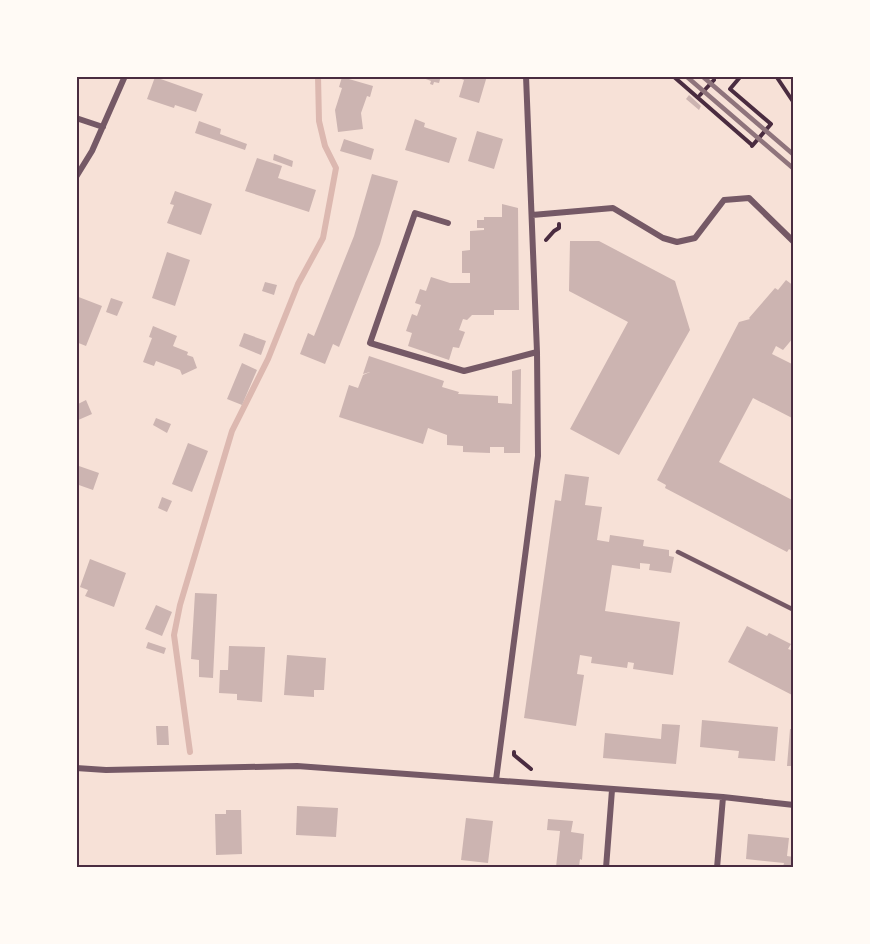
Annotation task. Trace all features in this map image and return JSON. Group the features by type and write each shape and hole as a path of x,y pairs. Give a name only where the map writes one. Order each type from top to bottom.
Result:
{"street":[{"path":"76,177 92,151 125,76"},
{"path":"496,780 538,456 537,352 526,76"},
{"path":"76,118 103,127"},
{"path":"532,215 614,208 663,238 677,242 695,238 724,200 749,198 794,242"},
{"path":"448,223 415,213 370,343 464,371 537,352"},
{"path":"76,768 106,770 297,766 723,797 794,805"},
{"path":"606,867 612,790"},
{"path":"717,867 723,797"}],"lane":[{"path":"678,552 794,610"}],"path":[{"path":"673,76 752,146 771,124 730,89 741,76"},
{"path":"776,76 794,103"},
{"path":"700,95 714,80"},
{"path":"545,241 559,228 561,212"},
{"path":"512,747 514,755 539,774"}],"building":[{"path":"418,76 441,76 439,83 434,82 433,85 430,84 431,81"},
{"path":"454,76 487,76 479,103 459,97 464,80"},
{"path":"155,77 203,94 196,112 147,99"},
{"path":"342,77 373,86 361,113 363,129 338,132 335,110 342,88 339,87"},
{"path":"689,95 701,106 699,110 686,99"},
{"path":"415,119 425,123 424,127 457,138 449,163 405,150"},
{"path":"199,121 221,129 220,134 247,144 245,150 195,133"},
{"path":"477,131 503,139 494,169 468,161"},
{"path":"344,139 374,149 371,160 340,151"},
{"path":"274,154 293,161 292,167 273,160"},
{"path":"257,158 282,166 278,178 316,190 309,212 245,191"},
{"path":"372,174 398,181 380,244 339,347 333,344 325,364 300,354 308,333 314,336 354,236"},
{"path":"175,191 212,204 201,235 167,223 174,205 170,204"},
{"path":"502,204 518,208 519,310 494,310 494,315 472,315 467,320 463,319 459,330 465,332 459,348 453,347 449,360 408,346 412,333 406,331 412,314 417,316 421,305 415,303 420,289 426,291 431,277 450,283 470,283 470,273 462,273 462,251 470,250 470,231 484,230 484,228 477,228 477,220 484,220 484,217 502,217"},
{"path":"570,241 599,241 675,281 690,330 619,455 570,429 628,322 569,291"},
{"path":"167,252 190,260 175,306 152,298"},
{"path":"786,280 794,286 794,337 783,350 776,346 772,354 794,365 794,419 753,398 719,462 794,501 794,552 789,549 787,552 665,488 666,485 657,480 739,322 750,319 775,288 778,290"},
{"path":"265,282 277,285 274,295 262,291"},
{"path":"76,296 102,306 86,346 76,342"},
{"path":"111,298 123,302 117,316 106,312"},
{"path":"153,326 177,336 173,346 188,352 187,355 193,357 197,368 182,375 180,370 156,361 154,366 143,362 152,338 149,337"},
{"path":"244,333 266,341 261,355 239,346"},
{"path":"369,356 444,381 442,387 459,392 458,394 498,396 498,403 512,404 512,371 521,369 520,453 504,453 504,447 490,447 490,453 463,452 463,446 447,445 447,435 428,428 423,444 339,417 349,385 358,388 363,375 370,372 363,374"},
{"path":"242,363 257,370 242,405 227,399"},
{"path":"86,400 92,414 76,421 76,405"},
{"path":"156,418 171,424 167,433 153,425"},
{"path":"188,443 208,451 192,492 172,484"},
{"path":"76,465 99,473 93,490 76,484"},
{"path":"565,474 589,477 585,505 602,507 597,540 609,542 610,535 644,540 643,546 669,550 669,556 674,557 671,573 649,570 650,564 640,563 640,569 612,565 605,611 680,622 673,675 633,669 634,663 628,662 627,668 591,663 592,657 580,655 577,674 584,675 576,726 524,718 555,500 561,501"},
{"path":"162,497 172,501 167,512 158,508"},
{"path":"90,559 126,573 114,607 85,596 88,590 80,587"},
{"path":"195,593 217,594 213,678 199,677 199,660 191,659"},
{"path":"156,605 172,612 162,636 145,629"},
{"path":"747,626 767,636 769,633 791,644 788,649 794,651 794,696 728,662"},
{"path":"148,642 166,648 164,654 146,648"},
{"path":"229,646 265,647 262,702 237,700 237,694 219,693 220,670 228,670"},
{"path":"287,655 326,658 324,690 314,690 314,697 284,695"},
{"path":"702,720 778,727 775,761 738,758 739,751 700,747"},
{"path":"662,724 680,725 676,764 603,758 605,733 661,739"},
{"path":"156,726 168,726 169,745 157,745"},
{"path":"790,729 794,729 794,766 787,766"},
{"path":"297,806 338,808 336,837 296,835"},
{"path":"226,810 241,810 242,854 216,855 215,814 226,814"},
{"path":"466,818 493,821 488,863 461,860"},
{"path":"548,819 573,821 571,832 584,834 582,860 580,859 579,867 556,867 560,831 547,830"},
{"path":"748,834 789,838 787,856 794,857 794,867 783,867 784,863 746,859"}],"waterway":[{"path":"190,752 174,635 180,605 232,431 268,359 298,284 323,238 336,168 325,146 319,121 318,76"}],"railway":[{"path":"686,76 794,169"},
{"path":"702,76 794,155"}]}
